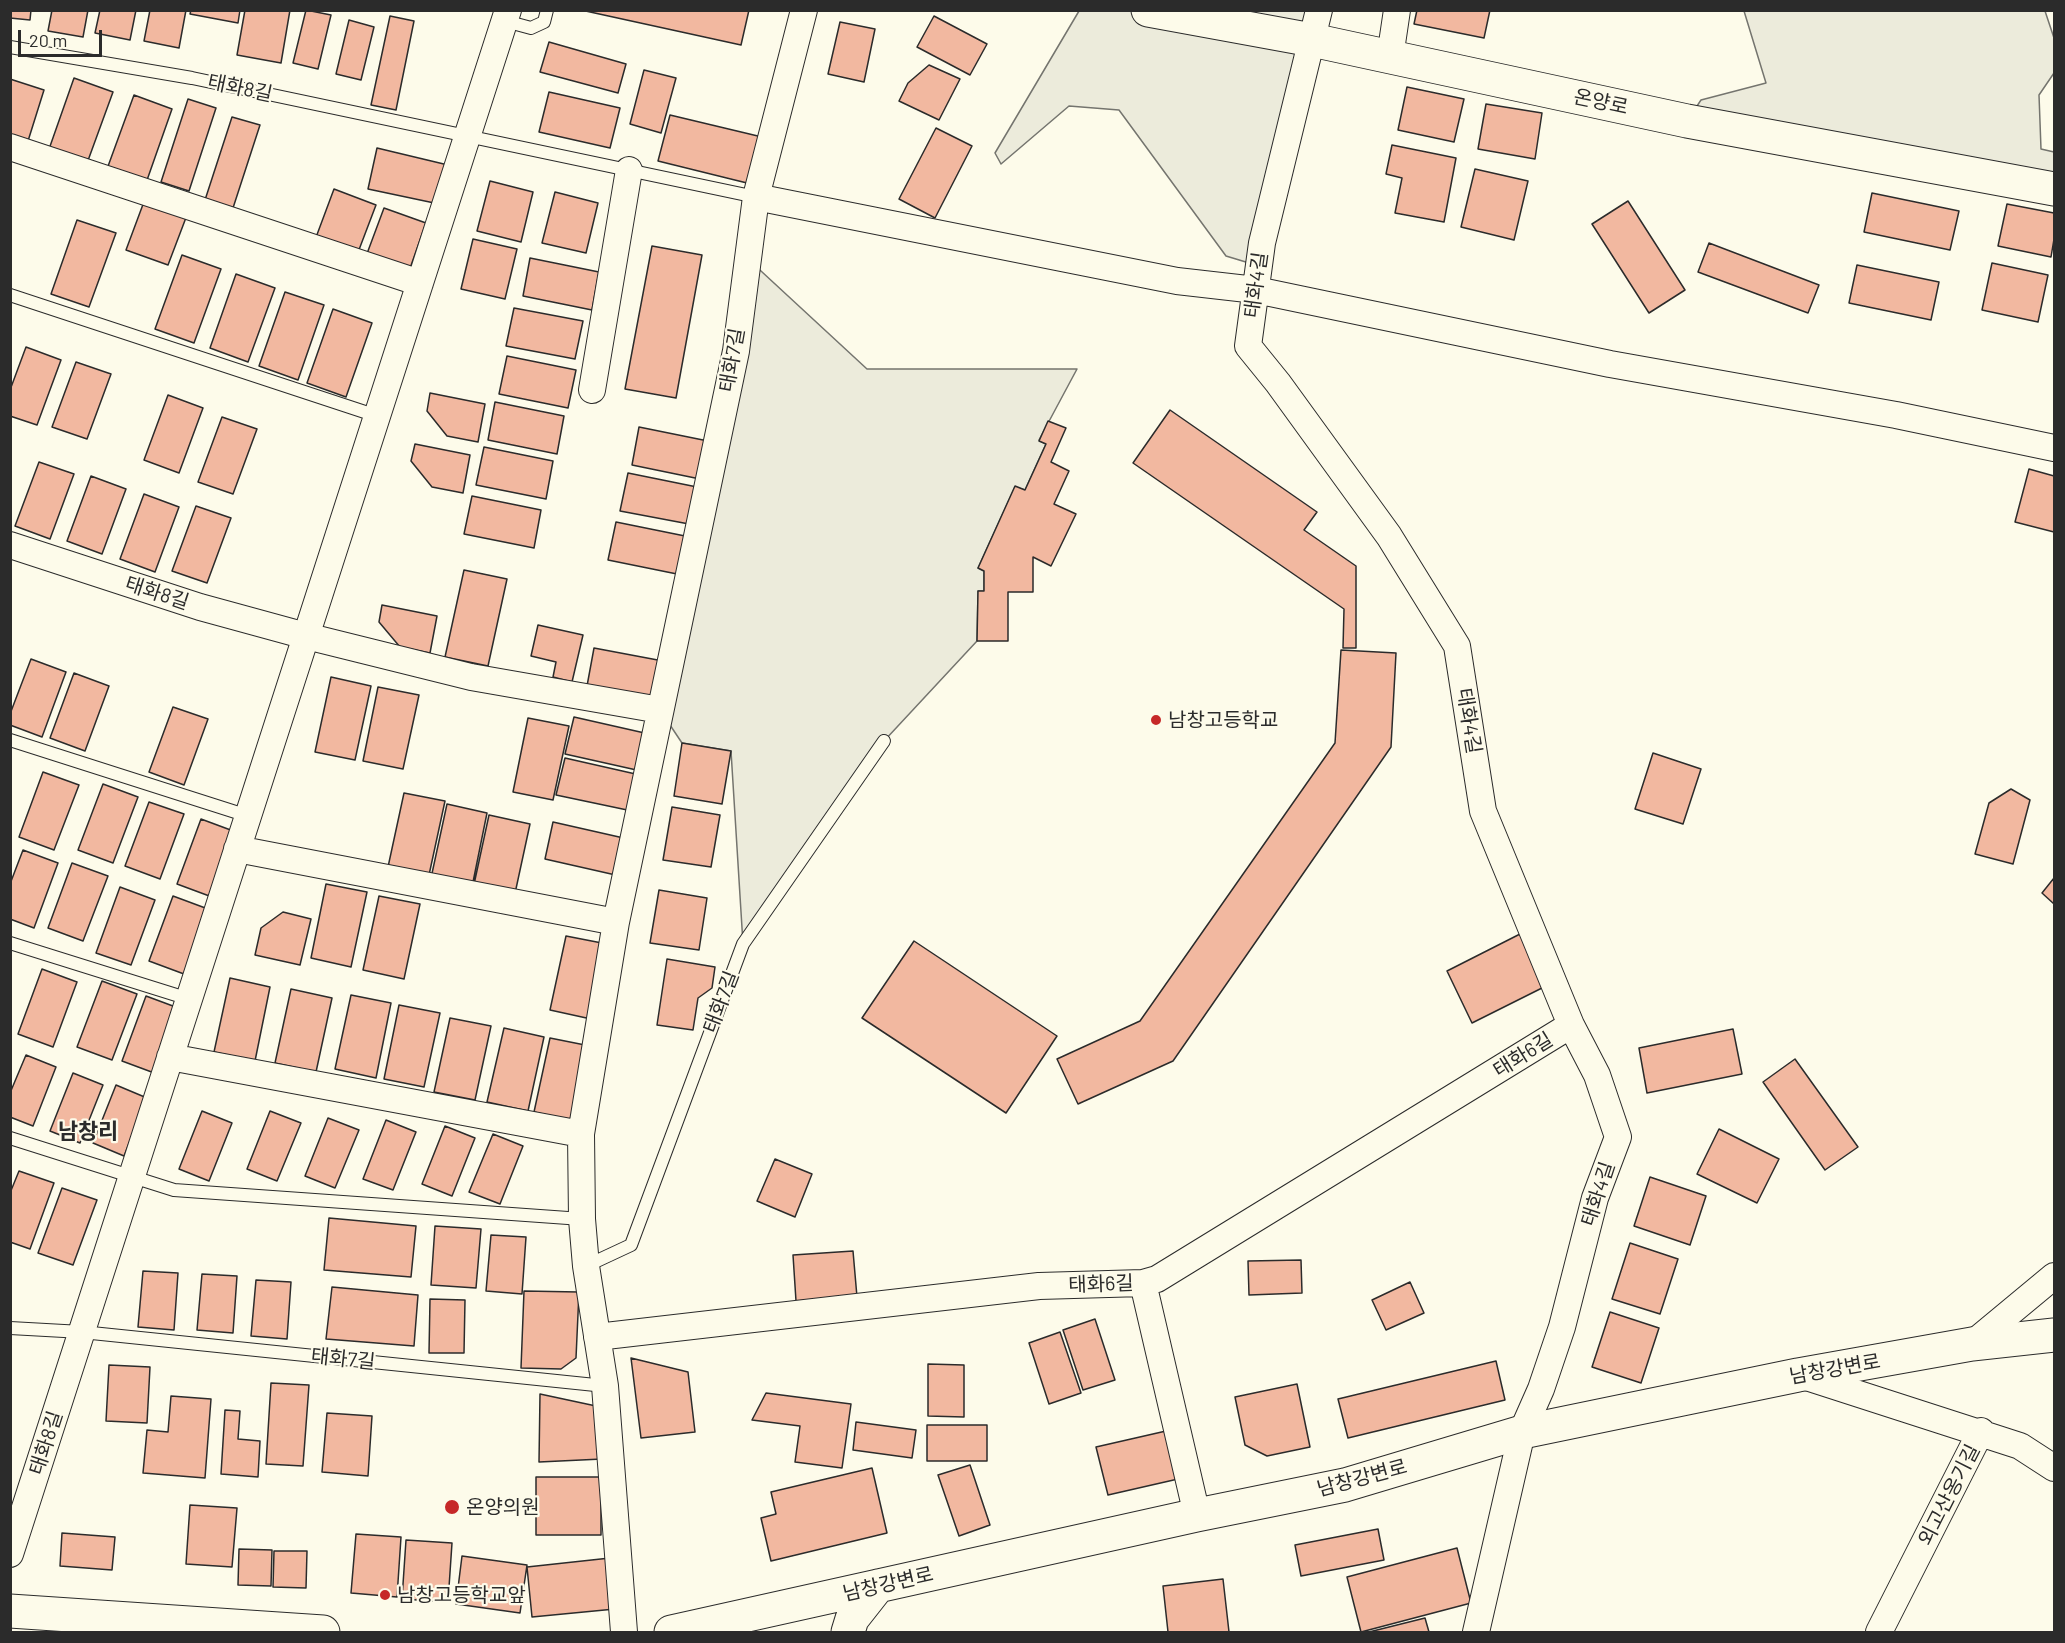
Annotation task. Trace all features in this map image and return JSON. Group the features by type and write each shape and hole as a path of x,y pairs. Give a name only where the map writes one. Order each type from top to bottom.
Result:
{"street":[{"name":"태화7길","path":"624,1632 605,1386 586,1266 582,1219 581,1134 616,922 736,351 756,197 804,10"},
{"name":"온양로","path":"1148,10 1316,25 1390,57 1687,121 2055,189"},
{"path":"1390,57 1397,10"},
{"name":"태화8길","path":"10,1554 506,16"},
{"name":"태화4길","path":"1316,25 1262,243 1248,346 1278,383 1389,536 1457,646 1483,811 1571,1025 1597,1075 1618,1137 1594,1198 1562,1327 1522,1432"},
{"path":"10,147 420,283"},
{"path":"592,390 629,170"},
{"path":"756,197 1177,281 1256,290 1610,364 1896,415 2055,448"},
{"name":"태화8길","path":"10,545 200,607 306,636"},
{"path":"306,636 471,677 660,710"},
{"path":"237,849 616,922"},
{"name":"태화6길","path":"597,1337 1039,1286 1143,1283 1157,1279 1571,1025"},
{"path":"170,1057 581,1134"},
{"path":"1972,1344 2055,1276"},
{"path":"1143,1283 1197,1515"},
{"name":"남창강변로","path":"671,1632 1197,1515 1344,1485 1522,1432 1798,1375 1972,1344 2055,1335"},
{"path":"1798,1375 1981,1431"},
{"name":"외고산옹기길","path":"1879,1632 1981,1431 2020,1446 2055,1468"},
{"path":"1476,1632 1522,1432"},
{"path":"848,1632 852,1619 878,1586"},
{"path":"10,1611 323,1632"}],"lane":[{"path":"506,16 531,28 544,22 548,10"},
{"name":"태화8길","path":"10,47 192,78 467,136"},
{"path":"467,136 756,197"},
{"path":"10,295 377,416"},
{"path":"10,740 248,816"},
{"name":"태화7길","path":"586,1266 631,1245 743,944 884,741"},
{"path":"10,943 189,999"},
{"path":"10,1138 174,1190 582,1219"},
{"path":"10,1328 82,1332"},
{"name":"태화7길","path":"82,1332 605,1386"}],"shaded area":[{"path":"1079,11 1319,11 1259,266 1226,256 1119,110 1069,106 1001,164 995,153"},
{"path":"1744,11 2045,11 2054,38 2054,73 2039,95 2041,149 2054,152 2054,189 1687,121 1701,100 1766,83"},
{"path":"748,259 867,369 1077,369 1039,440 1046,444 1025,490 1015,487 978,568 984,571 984,591 978,591 977,641 884,741 743,944 731,751 682,743 660,710"}],"building":[{"path":"10,10 31,10 30,20 10,18"},
{"path":"52,10 88,10 83,37 48,31"},
{"path":"100,10 136,10 130,40 95,33"},
{"path":"150,10 186,10 179,48 144,41"},
{"path":"191,10 240,10 238,23 190,14"},
{"path":"245,10 290,10 281,63 237,55"},
{"path":"306,10 331,15 318,69 293,63"},
{"path":"581,10 749,10 741,45"},
{"path":"1417,10 1490,10 1484,38 1414,24"},
{"path":"390,16 414,21 396,110 371,105"},
{"path":"934,16 987,44 970,75 917,47"},
{"path":"349,20 374,27 361,80 336,74"},
{"path":"840,22 875,29 864,82 828,74"},
{"path":"549,42 626,64 618,93 540,72"},
{"path":"929,65 960,79 939,120 899,101 908,83"},
{"path":"644,70 676,78 661,133 630,124"},
{"path":"74,78 113,92 86,166 48,152"},
{"path":"10,79 44,90 28,141 10,135"},
{"path":"1407,87 1464,99 1454,142 1398,130"},
{"path":"549,92 620,108 610,148 539,132"},
{"path":"134,95 172,109 146,183 107,169"},
{"path":"188,99 216,108 189,191 161,182"},
{"path":"1486,104 1542,113 1535,159 1478,149"},
{"path":"670,115 762,137 751,184 658,161"},
{"path":"232,117 260,125 233,208 205,200"},
{"path":"936,128 972,146 935,218 899,199"},
{"path":"1392,145 1456,158 1444,222 1395,213 1402,178 1386,174"},
{"path":"377,148 448,165 439,204 368,189"},
{"path":"1475,169 1528,181 1514,240 1461,227"},
{"path":"490,181 533,192 521,242 477,231"},
{"path":"334,189 376,205 357,255 315,240"},
{"path":"555,192 598,203 586,253 542,243"},
{"path":"1872,193 1959,211 1950,250 1864,232"},
{"path":"145,199 187,215 168,265 126,250"},
{"path":"1628,201 1685,290 1649,313 1592,224"},
{"path":"2007,204 2054,213 2051,257 1998,246"},
{"path":"384,208 426,223 408,274 365,259"},
{"path":"77,220 116,233 89,307 51,294"},
{"path":"473,239 517,249 505,299 461,289"},
{"path":"1709,243 1819,285 1808,313 1698,272"},
{"path":"652,246 702,255 676,398 625,389"},
{"path":"182,255 221,269 194,343 155,329"},
{"path":"530,258 599,272 592,310 523,296"},
{"path":"1992,263 2048,275 2038,322 1982,310"},
{"path":"1857,265 1939,282 1931,320 1849,303"},
{"path":"236,274 275,288 248,362 210,348"},
{"path":"285,292 324,305 298,380 259,366"},
{"path":"514,308 583,321 575,359 506,346"},
{"path":"333,309 372,323 346,397 307,383"},
{"path":"26,347 61,360 37,425 10,416 10,390"},
{"path":"507,356 576,370 568,408 499,394"},
{"path":"76,362 111,374 87,439 52,427"},
{"path":"430,393 485,404 478,442 447,436 427,411"},
{"path":"168,395 203,408 179,473 144,460"},
{"path":"495,402 564,416 557,454 488,440"},
{"path":"1170,410 1317,512 1304,530 1356,566 1356,648 1343,648 1344,609 1133,463"},
{"path":"222,417 257,429 233,494 198,482"},
{"path":"1048,421 1066,428 1051,462 1069,471 1054,504 1076,514 1051,566 1033,557 1033,592 1008,592 1008,641 977,641 978,591 984,591 984,571 978,568 1015,486 1025,490 1046,444 1039,441"},
{"path":"639,427 708,441 700,479 632,465"},
{"path":"415,444 470,455 463,493 432,487 411,461"},
{"path":"484,447 553,461 546,499 476,485"},
{"path":"39,462 74,474 50,539 15,526"},
{"path":"2029,469 2054,476 2054,532 2015,522"},
{"path":"628,473 697,487 689,524 620,511"},
{"path":"91,476 126,489 102,554 67,541"},
{"path":"144,494 179,507 155,572 120,559"},
{"path":"472,496 541,510 534,548 464,534"},
{"path":"196,506 231,518 207,583 172,571"},
{"path":"616,522 685,536 677,574 608,560"},
{"path":"464,570 507,579 488,666 445,657"},
{"path":"382,605 437,616 430,653 400,647 379,622"},
{"path":"538,625 583,635 572,682 553,677 556,662 531,656"},
{"path":"594,648 663,661 656,699 587,686"},
{"path":"1341,650 1396,653 1391,747 1173,1061 1078,1104 1057,1059 1140,1021 1335,743"},
{"path":"31,659 66,672 42,737 10,725 10,714"},
{"path":"74,673 109,686 85,751 50,738"},
{"path":"331,677 371,686 355,760 315,752"},
{"path":"378,687 419,695 403,769 363,761"},
{"path":"173,707 208,719 184,785 149,772"},
{"path":"574,717 649,734 641,771 565,754"},
{"path":"528,718 569,726 553,800 513,792"},
{"path":"682,743 731,751 722,804 674,796"},
{"path":"1653,753 1701,769 1683,824 1635,809"},
{"path":"565,758 640,775 632,811 556,795"},
{"path":"43,772 79,785 54,850 19,837"},
{"path":"103,784 138,797 113,863 78,850"},
{"path":"2011,789 2030,800 2013,864 1975,854 1989,803"},
{"path":"404,793 445,801 429,875 388,867"},
{"path":"149,802 184,814 160,879 125,866"},
{"path":"447,804 487,813 472,887 431,878"},
{"path":"672,807 720,815 711,867 663,860"},
{"path":"489,815 530,824 514,898 473,889"},
{"path":"201,819 236,832 212,897 177,884"},
{"path":"553,822 628,839 620,876 545,859"},
{"path":"23,850 58,863 34,928 10,919 10,884"},
{"path":"72,863 108,876 83,941 48,928"},
{"path":"2054,878 2054,904 2042,893"},
{"path":"326,884 367,892 351,967 311,958"},
{"path":"120,887 155,900 131,965 96,953"},
{"path":"659,890 707,898 699,950 650,943"},
{"path":"173,896 208,909 184,974 149,961"},
{"path":"379,896 420,904 404,979 363,970"},
{"path":"283,912 311,919 300,965 255,955 261,928"},
{"path":"1522,933 1548,985 1472,1023 1447,971"},
{"path":"566,936 607,944 591,1019 550,1010"},
{"path":"914,941 1057,1036 1006,1113 862,1018"},
{"path":"667,959 715,967 712,988 698,998 693,1030 657,1025"},
{"path":"42,969 77,982 53,1047 18,1034"},
{"path":"230,978 270,987 255,1061 214,1052"},
{"path":"102,981 137,994 112,1060 77,1047"},
{"path":"291,989 332,998 316,1072 275,1063"},
{"path":"351,995 391,1003 376,1078 335,1069"},
{"path":"146,996 181,1009 157,1074 122,1061"},
{"path":"399,1005 440,1013 424,1087 384,1079"},
{"path":"450,1018 491,1026 475,1100 434,1092"},
{"path":"504,1028 544,1037 528,1111 487,1102"},
{"path":"1733,1029 1742,1074 1647,1093 1639,1048"},
{"path":"550,1038 590,1046 574,1121 534,1112"},
{"path":"26,1055 56,1067 33,1126 10,1117 10,1093"},
{"path":"1795,1059 1858,1147 1825,1170 1763,1082"},
{"path":"73,1073 103,1085 80,1143 50,1131"},
{"path":"116,1085 147,1098 124,1156 93,1143"},
{"path":"202,1111 232,1123 209,1181 179,1169"},
{"path":"270,1111 301,1123 277,1181 247,1169"},
{"path":"328,1118 359,1130 335,1188 305,1176"},
{"path":"386,1120 416,1132 393,1190 363,1179"},
{"path":"445,1126 475,1138 452,1196 422,1184"},
{"path":"1719,1129 1779,1159 1757,1203 1697,1174"},
{"path":"493,1134 523,1146 500,1204 469,1192"},
{"path":"775,1159 812,1174 795,1217 757,1201"},
{"path":"19,1171 54,1183 30,1249 10,1242 10,1193"},
{"path":"1650,1177 1706,1196 1690,1245 1634,1226"},
{"path":"62,1188 97,1200 73,1265 38,1253"},
{"path":"329,1218 416,1226 411,1277 324,1270"},
{"path":"435,1226 481,1229 476,1288 431,1285"},
{"path":"491,1235 526,1237 522,1294 486,1291"},
{"path":"1630,1243 1678,1259 1660,1314 1612,1299"},
{"path":"853,1251 857,1297 796,1301 793,1255"},
{"path":"1301,1260 1302,1293 1249,1295 1248,1261"},
{"path":"143,1271 178,1273 174,1330 138,1327"},
{"path":"202,1274 237,1276 233,1333 197,1330"},
{"path":"256,1280 291,1282 287,1339 251,1336"},
{"path":"1410,1282 1424,1313 1386,1330 1372,1300"},
{"path":"332,1287 418,1295 414,1346 326,1339"},
{"path":"524,1291 579,1292 576,1358 561,1369 521,1368"},
{"path":"430,1299 465,1300 464,1353 429,1353"},
{"path":"1610,1312 1659,1328 1641,1383 1592,1367"},
{"path":"1095,1319 1115,1380 1083,1390 1063,1330"},
{"path":"1060,1332 1081,1393 1049,1404 1029,1343"},
{"path":"631,1358 688,1372 695,1432 641,1438"},
{"path":"1496,1361 1505,1400 1348,1438 1338,1399"},
{"path":"928,1364 964,1365 964,1417 928,1416"},
{"path":"109,1365 150,1367 147,1423 106,1421"},
{"path":"271,1383 309,1385 303,1466 266,1464"},
{"path":"1297,1384 1310,1447 1267,1456 1245,1445 1235,1397"},
{"path":"766,1393 851,1404 842,1468 795,1462 800,1426 752,1420"},
{"path":"540,1394 596,1406 602,1459 539,1462"},
{"path":"171,1396 211,1399 205,1478 143,1473 147,1430 168,1432"},
{"path":"225,1410 240,1411 238,1439 260,1441 258,1477 221,1474"},
{"path":"327,1413 372,1416 368,1476 322,1472"},
{"path":"856,1422 916,1430 912,1458 853,1450"},
{"path":"927,1425 987,1425 987,1461 927,1461"},
{"path":"1166,1431 1178,1479 1108,1495 1096,1447"},
{"path":"970,1465 990,1525 959,1536 938,1475"},
{"path":"872,1468 887,1533 771,1561 761,1518 776,1514 771,1492"},
{"path":"536,1477 601,1477 601,1535 536,1535"},
{"path":"190,1505 237,1508 232,1567 186,1564"},
{"path":"1378,1529 1384,1560 1301,1576 1295,1545"},
{"path":"62,1533 115,1537 112,1570 60,1566"},
{"path":"356,1534 401,1537 397,1597 351,1593"},
{"path":"406,1540 452,1543 448,1602 402,1599"},
{"path":"1457,1548 1471,1603 1361,1632 1347,1577"},
{"path":"239,1549 272,1550 271,1586 238,1585"},
{"path":"274,1551 307,1551 306,1588 273,1587"},
{"path":"462,1556 527,1565 520,1613 456,1604"},
{"path":"610,1558 615,1609 532,1617 527,1567"},
{"path":"1223,1579 1229,1632 1168,1632 1163,1586"},
{"path":"1425,1618 1429,1632 1369,1632"}],"place":[{"name":"남창고등학교","path":"1156,720"},
{"name":"온양의원","path":"452,1507"},
{"name":"남창고등학교앞","path":"385,1595"}],"district":[{"name":"남창리","path":"88,1132"}]}
